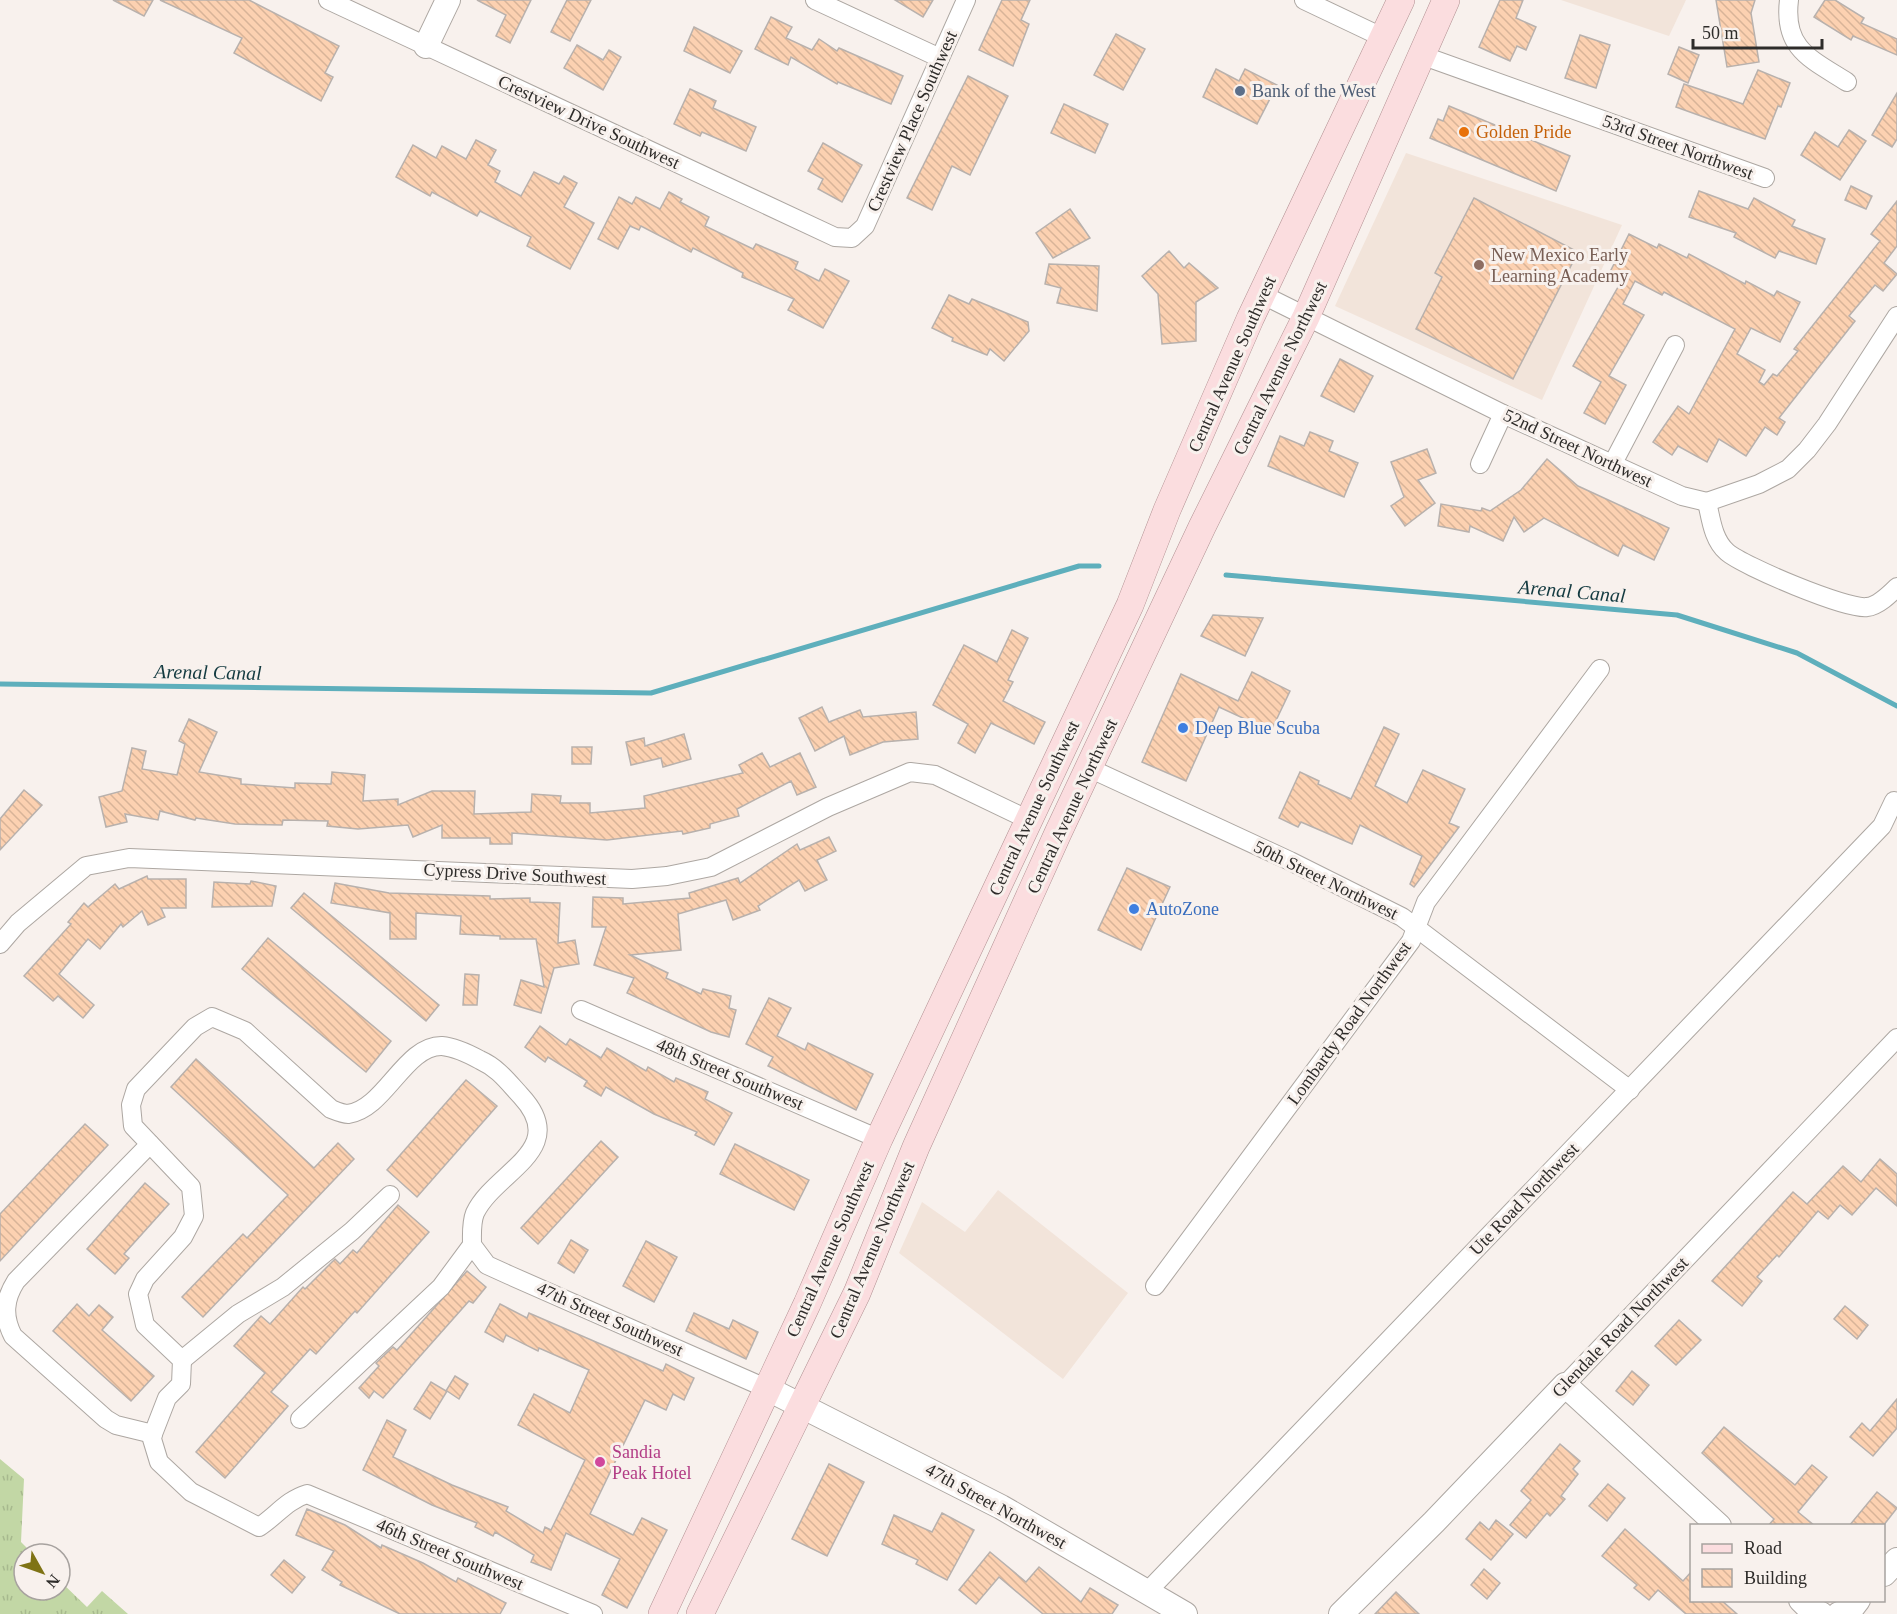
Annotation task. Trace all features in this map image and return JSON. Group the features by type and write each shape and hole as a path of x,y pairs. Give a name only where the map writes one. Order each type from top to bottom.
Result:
{"main road":[{"name":"Central Avenue Southwest","path":"662,1614 768,1389 879,1138 1130,604 1167,510 1263,295 1401,0"},
{"name":"Central Avenue Northwest","path":"700,1614 857,1293 916,1148 1089,768 1202,527 1306,317 1446,0"}],"street":[{"name":"Crestview Drive Southwest","path":"328,0 835,237 852,238"},
{"path":"426,46 448,0"},
{"path":"815,0 940,58"},
{"name":"Crestview Place Southwest","path":"852,238 865,226 966,0"},
{"path":"1304,0 1384,38"},
{"path":"1789,0 1787,19 1792,36 1803,54 1847,82"},
{"name":"53rd Street Northwest","path":"1421,55 1765,178"},
{"name":"52nd Street Northwest","path":"1263,295 1503,414 1682,496 1707,502"},
{"path":"1897,316 1827,424 1794,463 1759,484 1707,502 1715,536 1726,552 1828,599 1848,606 1869,607 1888,596 1897,587"},
{"path":"1613,463 1675,345"},
{"path":"1480,464 1503,414"},
{"name":"Lombardy Road Northwest","path":"1155,1286 1411,941 1418,928 1426,902 1600,669"},
{"name":"50th Street Northwest","path":"1089,768 1365,897 1418,928 1630,1090"},
{"name":"Cypress Drive Southwest","path":"0,944 18,923 86,866 129,858 632,879 667,876 711,867 828,807 910,772 935,775 1029,820"},
{"name":"Ute Road Northwest","path":"1147,1592 1882,826 1894,801"},
{"name":"48th Street Southwest","path":"582,1010 879,1138"},
{"path":"182,1360 145,1325 138,1294 145,1279 183,1238 194,1216 191,1187 133,1126 131,1105 136,1089 195,1027 212,1017 245,1031 331,1109 346,1114 362,1109 424,1050 442,1046 462,1051 494,1067 535,1111 539,1132 531,1152 476,1212 472,1227 472,1245 441,1287 300,1419"},
{"name":"Glendale Road Northwest","path":"1341,1614 1434,1522 1897,1038"},
{"path":"150,1144 16,1281 5,1307 7,1323 13,1336 106,1419 116,1425 153,1434 167,1398 181,1384 182,1360 238,1314 283,1287 352,1231 390,1195"},
{"name":"47th Street Southwest","path":"472,1245 487,1264 509,1275 803,1404"},
{"path":"1565,1385 1717,1524"},
{"name":"47th Street Northwest","path":"803,1404 1001,1507 1185,1614"},
{"name":"46th Street Southwest","path":"153,1434 152,1439 159,1462 191,1492 259,1527 273,1518 291,1499 307,1494 593,1614"},
{"path":"1885,1573 1897,1560"},
{"path":"1803,1602 1810,1609 1821,1614"},
{"path":"1839,1614 1851,1609 1856,1602"}],"shaded area":[{"path":"1561,0 1686,0 1669,36"},
{"name":"New Mexico Early Learning Academy","path":"1406,153 1622,225 1542,400 1335,306"},
{"path":"998,1190 1128,1293 1063,1379 899,1253 922,1202 965,1232"}],"green space":[{"path":"0,1459 24,1479 21,1542 12,1542 12,1602 72,1602 72,1593 87,1607 102,1591 128,1614 0,1614"}],"building":[{"path":"113,0 153,0 144,16"},
{"path":"160,0 249,0 339,46 325,73 333,77 321,101 234,53 242,38"},
{"path":"477,0 531,0 510,43 496,36 506,15"},
{"path":"567,0 591,0 570,41 551,32"},
{"path":"895,0 933,0 923,17"},
{"path":"1002,0 1030,0 1021,20 1029,24 1013,66 979,50"},
{"path":"1500,0 1523,0 1516,18 1536,27 1526,50 1517,46 1510,61 1479,47"},
{"path":"1716,0 1755,0 1751,13 1759,62 1727,67"},
{"path":"1825,0 1835,0 1864,18 1861,23 1897,39 1897,55 1853,36 1851,40 1814,17"},
{"path":"771,17 792,27 786,38 812,50 819,39 837,51 839,48 903,76 891,104 838,82 837,84 791,57 788,65 755,49"},
{"path":"694,27 742,51 730,73 684,51"},
{"path":"1116,34 1145,49 1123,90 1094,75"},
{"path":"1580,35 1610,45 1596,88 1565,78"},
{"path":"577,45 603,60 609,50 621,57 603,90 564,68"},
{"path":"1679,47 1699,55 1688,83 1668,74"},
{"name":"Bank of the West","path":"1216,69 1239,81 1245,69 1277,85 1257,124 1203,97"},
{"path":"1758,70 1790,83 1765,139 1676,107 1684,84 1743,104"},
{"path":"968,76 1008,96 970,175 952,166 932,210 907,198"},
{"path":"690,89 716,101 713,108 756,127 746,151 702,132 700,136 674,124"},
{"path":"1897,93 1897,139 1892,147 1872,135"},
{"path":"1064,104 1108,124 1095,153 1051,133"},
{"path":"1449,106 1570,156 1556,191 1430,138 1438,119 1443,121"},
{"path":"1849,130 1866,141 1840,180 1801,155 1815,132 1838,147"},
{"path":"476,140 496,150 488,165 500,171 495,182 521,196 534,172 559,184 564,176 577,183 564,207 594,223 570,269 527,246 531,237 480,211 477,216 432,192 430,196 396,177 413,145 436,158 442,146 466,159"},
{"path":"823,143 862,165 842,202 818,189 823,179 808,171"},
{"path":"1851,186 1872,196 1866,209 1845,200"},
{"path":"1699,191 1748,209 1754,198 1795,220 1792,226 1825,239 1816,264 1779,251 1775,258 1734,237 1736,233 1689,217"},
{"path":"669,192 682,199 680,202 709,217 705,226 753,249 756,244 798,262 795,269 819,281 825,269 849,281 823,328 788,310 794,299 742,277 743,273 693,248 691,252 641,226 639,230 630,226 618,249 598,239 619,197 632,204 636,197 660,209"},
{"path":"1474,198 1578,252 1513,379 1416,329 1442,277 1435,273"},
{"path":"1897,201 1897,246 1884,263 1897,274 1883,291 1875,285 1849,316 1855,321 1779,418 1785,422 1777,435 1765,427 1746,456 1719,439 1707,462 1678,446 1672,455 1653,442 1678,406 1689,414 1735,329 1664,292 1662,295 1635,281 1623,304 1644,315 1609,376 1626,385 1605,424 1584,413 1601,382 1573,366 1622,280 1609,274 1629,234 1657,248 1659,244 1687,258 1689,254 1745,284 1746,281 1774,296 1777,291 1800,302 1780,342 1751,328 1737,354 1765,370 1759,382 1764,385 1773,374 1777,376 1798,351 1794,349 1880,241 1871,234"},
{"path":"1070,209 1090,238 1053,258 1036,233"},
{"path":"1169,251 1184,268 1189,263 1218,288 1196,302 1196,341 1162,344 1158,294 1142,276"},
{"path":"1049,264 1099,266 1097,311 1057,303 1061,288 1045,284"},
{"path":"949,295 969,304 972,299 1028,322 1029,331 1004,361 990,349 987,355 952,341 953,338 932,328"},
{"path":"1340,359 1373,376 1354,412 1321,396"},
{"path":"1310,432 1333,441 1329,451 1358,463 1344,497 1268,466 1280,436 1304,446"},
{"path":"1427,449 1436,473 1418,480 1435,503 1405,526 1391,506 1404,497 1391,462"},
{"path":"1547,459 1578,486 1669,528 1654,560 1623,545 1618,556 1544,518 1524,532 1514,517 1503,541 1470,526 1469,532 1438,526 1441,504 1481,511 1482,508 1490,511 1521,490"},
{"path":"1213,615 1263,618 1245,656 1201,636"},
{"path":"1012,630 1028,638 1008,680 1013,682 1003,701 1045,722 1034,744 991,723 975,753 958,743 968,724 933,705 964,645 997,662"},
{"name":"Deep Blue Scuba","path":"1252,672 1290,691 1271,731 1219,707 1186,781 1142,762 1181,674 1238,701"},
{"path":"822,707 829,722 860,710 863,717 916,712 918,739 883,742 850,755 844,736 815,751 799,718"},
{"path":"189,719 217,732 199,772 241,779 241,784 295,788 295,783 331,784 332,772 365,775 363,801 398,799 398,805 432,791 475,791 474,814 531,812 532,794 561,796 560,803 590,803 590,813 645,808 644,796 743,773 739,765 762,753 770,767 800,753 816,787 797,795 791,781 737,809 739,816 710,824 710,828 683,834 682,831 607,840 512,833 512,844 490,844 490,838 442,838 442,825 413,837 408,825 358,829 327,826 328,821 283,820 282,825 235,824 196,818 195,820 160,811 158,820 125,814 127,822 106,827 99,797 122,791 132,748 146,751 142,769 177,775 185,744 179,741"},
{"path":"1384,727 1399,734 1375,786 1407,803 1423,770 1465,789 1449,823 1459,827 1414,887 1410,884 1422,856 1360,825 1352,844 1301,822 1298,827 1279,818 1300,772 1319,781 1318,784 1351,799"},
{"path":"684,734 691,759 663,767 661,758 631,765 626,742 644,738 645,746"},
{"path":"572,747 592,747 591,764 572,764"},
{"path":"24,790 42,805 0,850 0,819"},
{"path":"829,837 836,851 817,860 827,880 805,891 799,880 758,906 760,910 733,920 726,900 678,914 681,950 630,955 668,973 666,978 701,994 703,989 731,996 729,1008 736,1010 729,1037 711,1032 627,993 634,978 594,965 606,927 592,927 593,897 623,898 623,904 690,898 689,893 738,878 740,883 797,844 800,850"},
{"name":"AutoZone","path":"1127,868 1170,887 1141,950 1098,930"},
{"path":"147,876 148,879 186,879 186,908 161,908 165,917 148,925 142,911 123,927 121,924 100,949 88,939 59,974 94,1005 83,1018 58,996 53,1001 24,976 71,924 68,922 84,903 88,907 115,884 119,889"},
{"path":"251,881 276,886 272,906 212,907 214,882 250,884"},
{"path":"335,883 389,893 490,896 490,899 530,898 530,902 560,903 558,943 575,940 579,964 554,968 541,1013 514,1005 521,980 544,987 536,939 500,939 500,936 460,934 461,916 416,913 416,939 390,939 390,913 331,903"},
{"path":"304,893 439,1005 426,1021 291,908"},
{"path":"268,938 391,1041 366,1072 242,969"},
{"path":"465,974 479,975 477,1005 463,1005"},
{"path":"769,998 791,1008 777,1036 805,1050 808,1043 873,1074 856,1110 768,1066 773,1057 746,1044"},
{"path":"540,1026 566,1045 570,1039 601,1058 607,1048 646,1071 648,1067 674,1082 676,1078 708,1092 705,1099 732,1113 714,1145 695,1135 697,1132 654,1114 606,1087 601,1096 584,1086 587,1081 548,1057 545,1062 525,1047"},
{"path":"196,1059 314,1168 338,1143 354,1159 203,1317 182,1297 243,1234 247,1238 288,1195 171,1087"},
{"path":"466,1080 497,1106 417,1197 387,1170"},
{"path":"85,1124 108,1145 0,1261 0,1214"},
{"path":"601,1141 618,1157 538,1244 521,1228"},
{"path":"735,1144 809,1180 794,1210 720,1174"},
{"path":"1880,1159 1897,1174 1897,1206 1876,1188 1852,1215 1840,1205 1828,1219 1818,1211 1779,1257 1777,1255 1757,1277 1762,1281 1742,1306 1712,1281 1793,1192 1807,1204 1843,1166 1861,1182"},
{"path":"145,1183 169,1204 124,1254 129,1258 115,1274 87,1249"},
{"path":"398,1205 429,1232 357,1313 355,1311 316,1354 310,1349 271,1392 288,1406 225,1478 196,1452 265,1373 234,1346 261,1316 270,1324 303,1287 305,1289 335,1259 340,1264 353,1250 357,1253"},
{"path":"571,1240 588,1250 574,1273 558,1263"},
{"path":"646,1241 677,1257 654,1302 623,1286"},
{"path":"467,1271 486,1287 473,1303 469,1301 383,1398 374,1391 369,1398 359,1388 379,1366 376,1363 393,1347 397,1350"},
{"path":"77,1304 89,1316 99,1305 113,1317 102,1330 154,1376 131,1401 53,1331"},
{"path":"500,1304 527,1318 529,1313 663,1371 666,1364 694,1378 684,1400 673,1394 666,1410 645,1400 590,1514 633,1535 642,1518 667,1530 627,1608 602,1595 620,1559 566,1533 551,1570 531,1562 534,1555 495,1532 493,1536 475,1527 477,1523 432,1505 363,1470 387,1420 406,1430 393,1457 452,1485 508,1507 506,1511 543,1533 545,1527 551,1530 585,1460 518,1425 534,1394 570,1413 589,1370 539,1348 538,1351 506,1335 503,1342 485,1332"},
{"path":"1845,1306 1868,1325 1857,1339 1834,1319"},
{"path":"694,1313 729,1329 733,1320 758,1332 746,1359 686,1331"},
{"path":"1679,1320 1701,1340 1676,1365 1655,1346"},
{"path":"1632,1371 1649,1385 1633,1405 1616,1391"},
{"path":"455,1376 468,1384 459,1399 447,1391 430,1419 414,1409 431,1382 446,1391"},
{"path":"1897,1399 1897,1428 1873,1456 1850,1437 1862,1423 1870,1431"},
{"path":"1724,1427 1795,1485 1812,1465 1827,1477 1798,1512 1813,1524 1770,1524 1774,1519 1702,1453"},
{"path":"1560,1444 1580,1461 1573,1469 1578,1474 1561,1496 1565,1499 1550,1516 1547,1513 1526,1538 1510,1525 1531,1500 1521,1491"},
{"path":"829,1464 864,1482 827,1556 792,1539"},
{"path":"1608,1484 1625,1498 1607,1521 1589,1506"},
{"path":"1877,1492 1897,1508 1885,1524 1851,1524"},
{"path":"307,1509 345,1525 381,1548 382,1545 423,1563 456,1582 458,1578 506,1603 500,1614 400,1614 340,1585 342,1582 322,1570 334,1551 296,1535"},
{"path":"942,1513 974,1530 947,1580 916,1564 918,1560 882,1544 894,1515 932,1532"},
{"path":"1496,1520 1513,1534 1491,1560 1466,1539 1480,1522 1489,1530"},
{"path":"1625,1529 1683,1581 1690,1573 1690,1602 1723,1602 1737,1614 1686,1614 1658,1590 1649,1600 1634,1588 1637,1585 1602,1556"},
{"path":"990,1552 1026,1582 1039,1567 1081,1602 1090,1588 1118,1605 1112,1614 1043,1614 999,1577 976,1604 959,1590"},
{"path":"284,1560 305,1577 292,1593 271,1575"},
{"path":"1484,1569 1500,1583 1487,1599 1471,1585"},
{"path":"1396,1592 1419,1614 1375,1614"}],"waterway":[{"path":"0,684 651,693 1079,566 1099,566"},
{"name":"Arenal Canal","path":"1226,575 1677,615 1797,653 1897,706"}],"place":[{"name":"Bank of the West","path":"1240,91"},
{"name":"Golden Pride","path":"1464,132"},
{"name":"New Mexico Early Learning Academy","path":"1479,265"},
{"name":"Deep Blue Scuba","path":"1183,728"},
{"name":"AutoZone","path":"1134,909"},
{"name":"Sandia Peak Hotel","path":"600,1462"}]}
